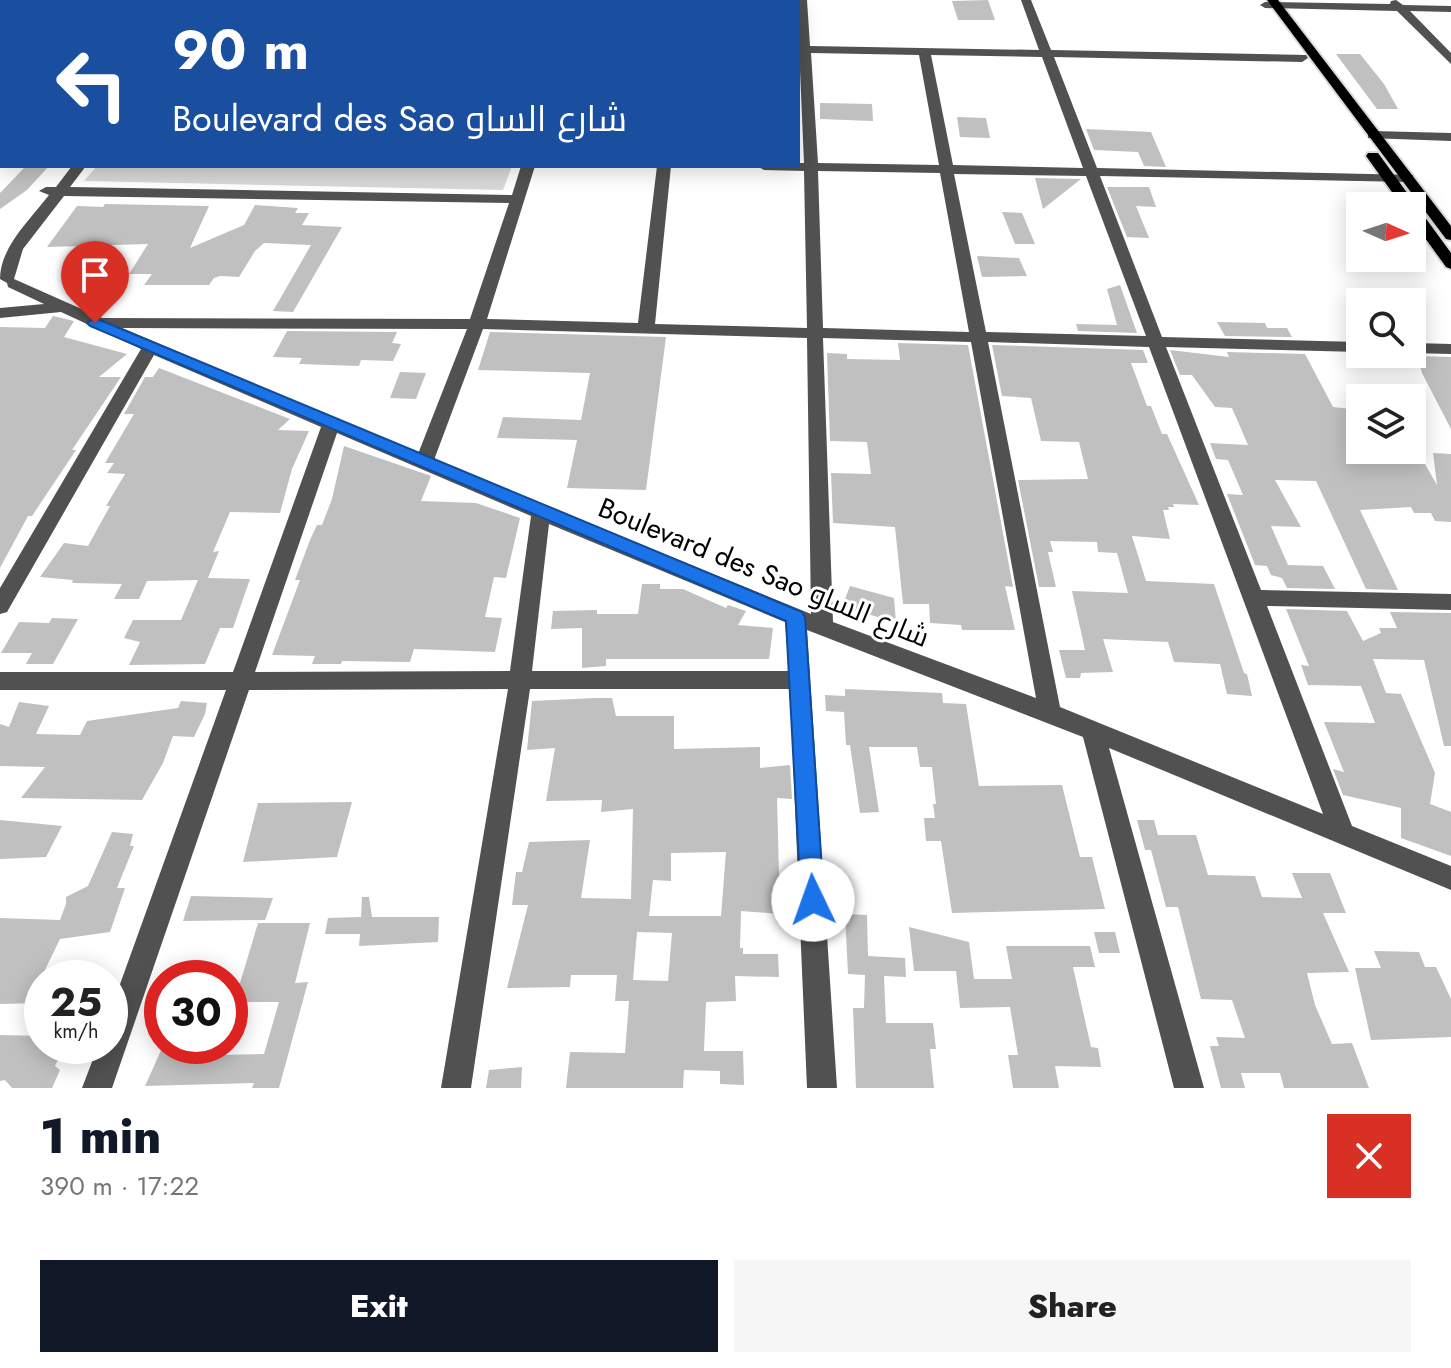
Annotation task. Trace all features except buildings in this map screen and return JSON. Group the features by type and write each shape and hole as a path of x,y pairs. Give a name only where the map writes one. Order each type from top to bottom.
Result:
{"main road":[{"path":"1270,5 1302,58 1399,192"},
{"path":"1270,5 1451,236"},
{"path":"1426,229 1451,264"}],"street":[{"path":"802,0 801,49 811,167 822,627"},
{"path":"1026,0 1343,834"},
{"path":"1270,5 1451,11"},
{"path":"1399,7 1451,60"},
{"path":"801,49 1302,58"},
{"path":"924,51 1050,713"},
{"path":"1373,135 1451,137"},
{"path":"800,167 1408,178"},
{"path":"0,310 11,299 7,279 16,248 64,168"},
{"path":"1,247 77,168"},
{"path":"424,462 477,324 527,168"},
{"path":"646,329 664,168"},
{"path":"53,190 517,199"},
{"name":"Boulevard des Sao شارع الساو","path":"7,279 95,323 541,513 795,617 1050,713 1450,880"},
{"path":"0,310 62,307"},
{"path":"95,323 477,324 1346,347"},
{"path":"0,606 150,347"},
{"path":"1426,348 1451,349"},
{"path":"97,1088 331,425"},
{"path":"456,1088 520,682 541,513"},
{"path":"1252,598 1451,602"},
{"path":"795,617 822,1088"},
{"path":"0,681 801,680"},
{"path":"1093,731 1189,1088"}],"shaded area":[{"path":"95,168 511,168 503,190 84,181"}],"route":[{"path":"95,323 331,425 795,617 813,900"}]}
